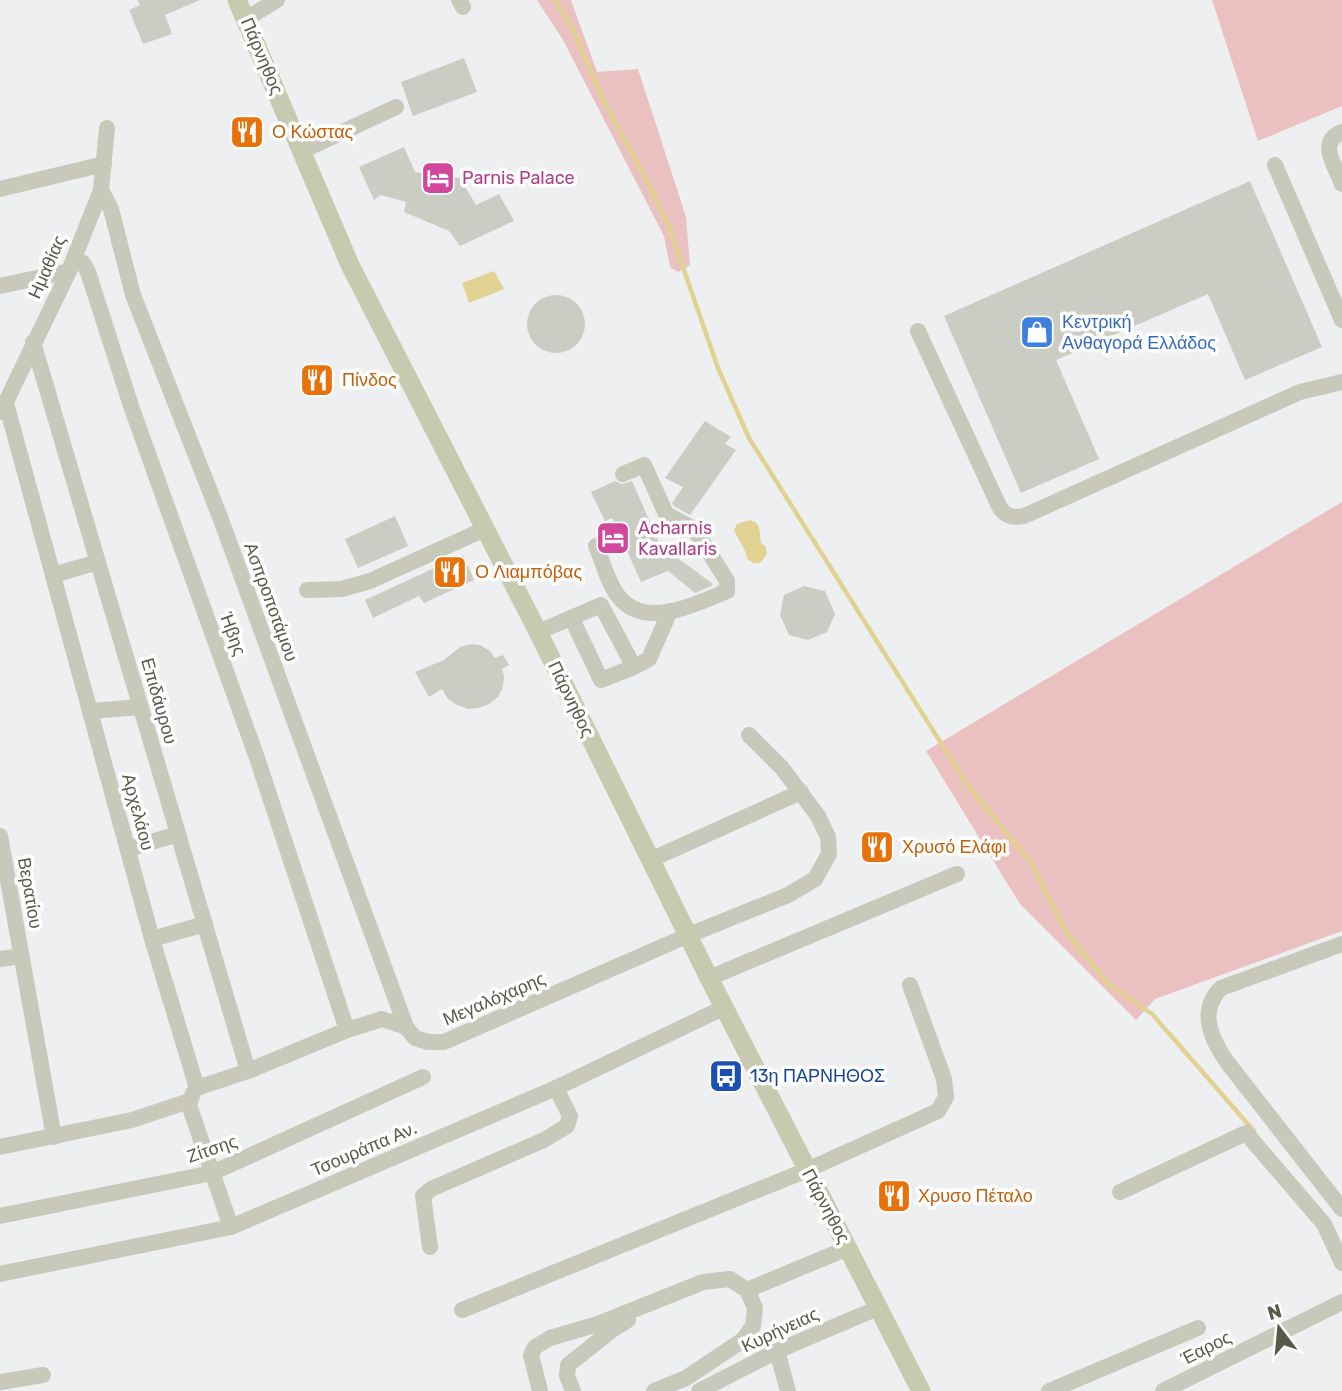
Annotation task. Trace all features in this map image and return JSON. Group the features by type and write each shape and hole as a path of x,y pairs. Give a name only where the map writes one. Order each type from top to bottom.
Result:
{"main road":[{"name":"Πάρνηθος","path":"237,0 350,265 538,632 709,978 921,1391"}],"street":[{"path":"246,19 277,0"},
{"path":"302,151 396,107"},
{"name":"Ημαθίας","path":"3,409 71,264 101,190 107,128"},
{"path":"1342,132 1331,137 1328,142 1342,184"},
{"path":"0,189 104,164"},
{"path":"1275,165 1342,320"},
{"name":"Ασπροποτάμου","path":"101,190 111,209 133,295 220,517 406,1027"},
{"name":"Ήβης","path":"71,264 83,263 88,272 131,406 257,758 347,1030"},
{"path":"0,286 71,264"},
{"path":"918,331 1000,508 1005,515 1014,518 1024,516 1300,392 1342,382"},
{"name":"Επιδάυρου","path":"33,342 248,1071"},
{"name":"Αρχελάου","path":"3,409 53,575 128,849 212,1173 231,1227"},
{"path":"596,546 618,597 634,610 670,611 694,606 727,591 727,581 692,528 666,514 644,464 623,474"},
{"path":"307,590 342,589 370,581 485,529"},
{"path":"53,575 98,562"},
{"path":"538,632 618,597"},
{"path":"601,605 634,667"},
{"path":"572,619 601,680 649,659 670,611"},
{"path":"90,711 141,707"},
{"name":"Μεγαλόχαρης","path":"0,1147 132,1120 347,1030 382,1019 406,1027 415,1038 428,1042 444,1042 689,935 788,895 815,879 829,855 828,837 818,816 801,792 782,768 749,736"},
{"path":"650,860 801,792"},
{"path":"128,849 178,834"},
{"name":"Βερατίου","path":"0,836 54,1137"},
{"path":"709,978 957,874"},
{"path":"152,939 205,924"},
{"path":"1342,944 1221,988 1211,1001 1208,1018 1216,1045 1227,1062 1342,1209"},
{"path":"0,959 22,956"},
{"path":"463,1310 807,1170 938,1111 946,1097 944,1079 910,985"},
{"name":"Τσουράπα Αν.","path":"0,1274 231,1227 556,1088 725,1007"},
{"name":"Ζίτσης","path":"0,1216 212,1173 423,1077"},
{"path":"430,1247 423,1196 431,1189 544,1140 567,1126 570,1116 556,1088"},
{"path":"1120,1192 1246,1133 1324,1224 1342,1263"},
{"path":"747,1290 848,1248"},
{"path":"540,1391 531,1355 550,1338 597,1324 703,1282 730,1279 747,1290 755,1308 753,1326 743,1340 686,1378 654,1391"},
{"path":"573,1391 566,1376 568,1365 612,1330 669,1296"},
{"name":"Έαρος","path":"1163,1391 1342,1302"},
{"name":"Κυρήνειας","path":"699,1391 777,1351 878,1307"},
{"path":"1049,1391 1198,1328"},
{"path":"777,1351 789,1391"},
{"path":"0,1382 40,1386"}],"shaded area":[{"path":"537,0 571,0 597,72 638,69 686,217 690,265 678,272 670,267 664,236 563,40"},
{"path":"1212,0 1342,0 1342,106 1258,141"},
{"path":"494,271 504,289 469,303 462,283"},
{"path":"1342,502 1342,931 1155,999 1136,1020 1020,904 926,751"},
{"path":"750,520 758,526 761,543 766,547 767,554 760,563 747,559 734,530 737,524"}],"building":[{"path":"137,0 200,0 165,15 172,34 143,44 129,10 140,5"},
{"path":"464,58 477,92 413,116 401,82"},
{"path":"404,147 415,172 460,178 476,205 499,194 514,221 460,246 449,231 404,212 406,202 381,195 374,200 359,167"},
{"name":"Κεντρική Ανθαγορά Ελλάδος","path":"1250,181 1322,347 1245,380 1208,294 1056,360 1099,459 1021,493 944,316"},
{"path":"556,295 577,303 585,324 577,345 556,353 535,345 527,324 535,303"},
{"path":"705,421 731,437 725,444 736,450 690,515 672,503 683,487 665,478"},
{"path":"615,481 622,484 632,481 660,545 713,584 711,586 695,593 668,571 641,582 612,518 605,521 591,492"},
{"path":"395,516 408,546 358,568 345,539"},
{"path":"463,555 474,580 424,603 419,596 373,618 365,600"},
{"path":"804,586 825,591 835,614 827,632 808,640 789,635 780,615 784,595"},
{"path":"480,645 495,658 503,655 509,665 502,669 503,687 498,697 479,708 468,709 448,699 442,689 429,697 415,672 444,660 460,647"}],"waterway":[{"path":"555,0 574,32 603,100 669,227 718,368 749,438 968,786 1031,863 1066,932 1108,984 1152,1014 1254,1131"}],"place":[{"name":"Ο Κώστας","path":"247,132"},
{"name":"Parnis Palace","path":"438,178"},
{"name":"Κεντρική Ανθαγορά Ελλάδος","path":"1037,332"},
{"name":"Πίνδος","path":"317,380"},
{"name":"Acharnis Kavallaris","path":"613,538"},
{"name":"Ο Λιαμπόβας","path":"450,572"},
{"name":"Χρυσό Ελάφι","path":"877,847"},
{"name":"13η ΠΑΡΝΗΘΟΣ","path":"726,1076"},
{"name":"Χρυσο Πέταλο","path":"894,1196"}]}
